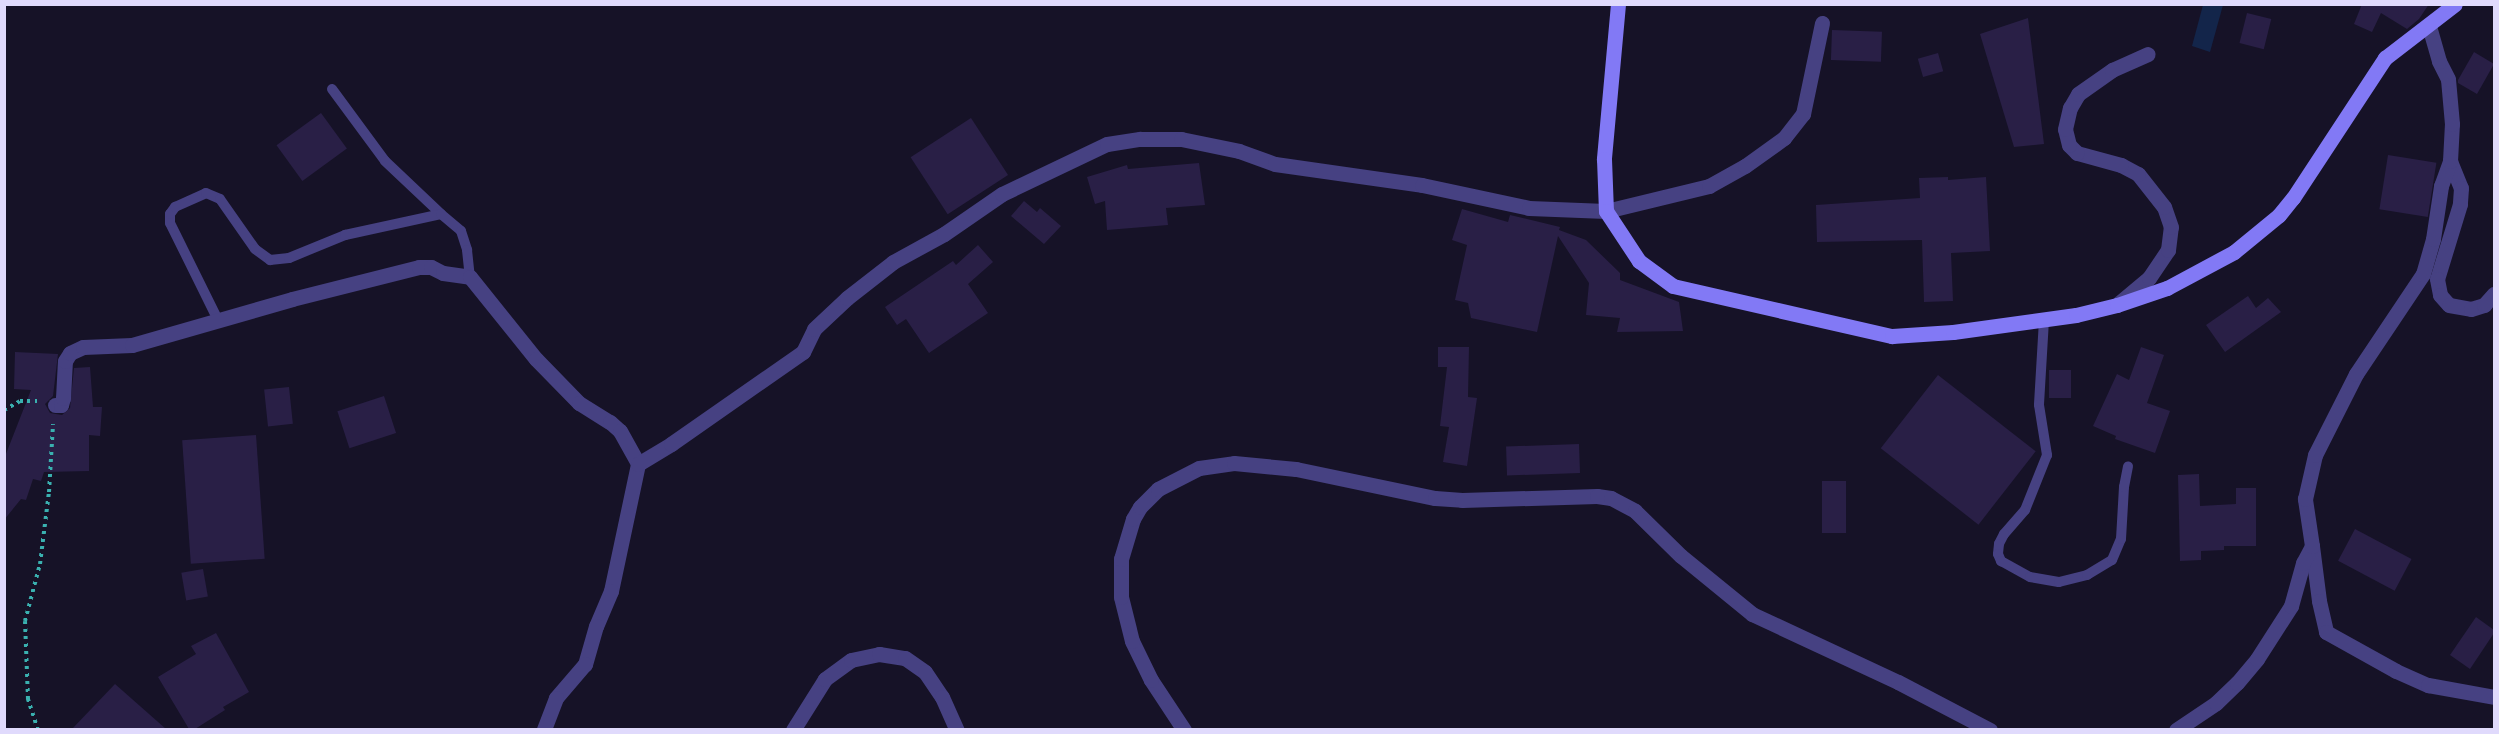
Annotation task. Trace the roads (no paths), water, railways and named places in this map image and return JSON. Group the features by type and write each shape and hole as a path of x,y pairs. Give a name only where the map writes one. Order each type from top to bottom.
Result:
{"street":[{"path":"1618,4 1604,159 1606,211 1639,261 1673,286 1892,336 1953,332 2044,320 2117,305 2167,288 2234,252 2251,240 2293,198 2385,58 2455,4"},
{"path":"638,464 671,444 803,352 814,329 847,298 893,262 944,234 1002,194 1107,144 1140,139 1181,139 1239,152 1275,164 1422,185 1529,208 1606,211 1709,186 1745,166 1784,138 1803,114 1822,23"},
{"path":"2429,26 2448,79 2452,124 2450,161 2441,186 2433,239 2423,274 2356,374 2315,454 2305,499 2319,601 2326,632 2396,671 2428,685 2494,697"},
{"path":"2117,305 2149,278 2168,250 2171,227 2164,207 2138,174 2121,165 2076,153 2069,145 2065,129 2070,108 2078,94 2112,70 2148,54"},
{"path":"2450,161 2461,188 2460,204 2437,279 2440,295 2449,305 2471,309 2484,305 2494,294"},
{"path":"55,405 61,405 63,398 65,361 70,352 83,347 132,345 419,267 431,267 443,273 470,277 536,359 579,403 620,431 638,464 611,591 596,626 585,664 556,699 544,729"},
{"path":"1184,729 1150,680 1132,641 1121,597 1121,559 1133,519 1140,507 1158,489 1199,468 1234,463 1296,469 1435,498 1462,500 1597,496 1618,500 1635,511 1681,555 1752,615 1898,682 1990,729"},
{"path":"2176,729 2216,703 2257,659 2291,606 2303,563 2312,546"},
{"path":"793,729 825,679 851,660 879,654 905,658 926,672 942,697 957,729"}],"lane":[{"path":"332,89 385,161 461,231 467,250 470,277"},
{"path":"218,320 170,223 170,214 175,207 195,196 206,193 216,195 255,249 270,260 289,258 345,235 441,214"},
{"path":"2044,320 2039,405 2048,455 2025,510 2004,534 1999,544 1998,554 2001,561 2030,577 2059,582 2087,575 2112,560 2121,539 2124,487 2128,466"}],"water":[{"path":"2203,5 2223,5 2210,52 2192,46"}]}
